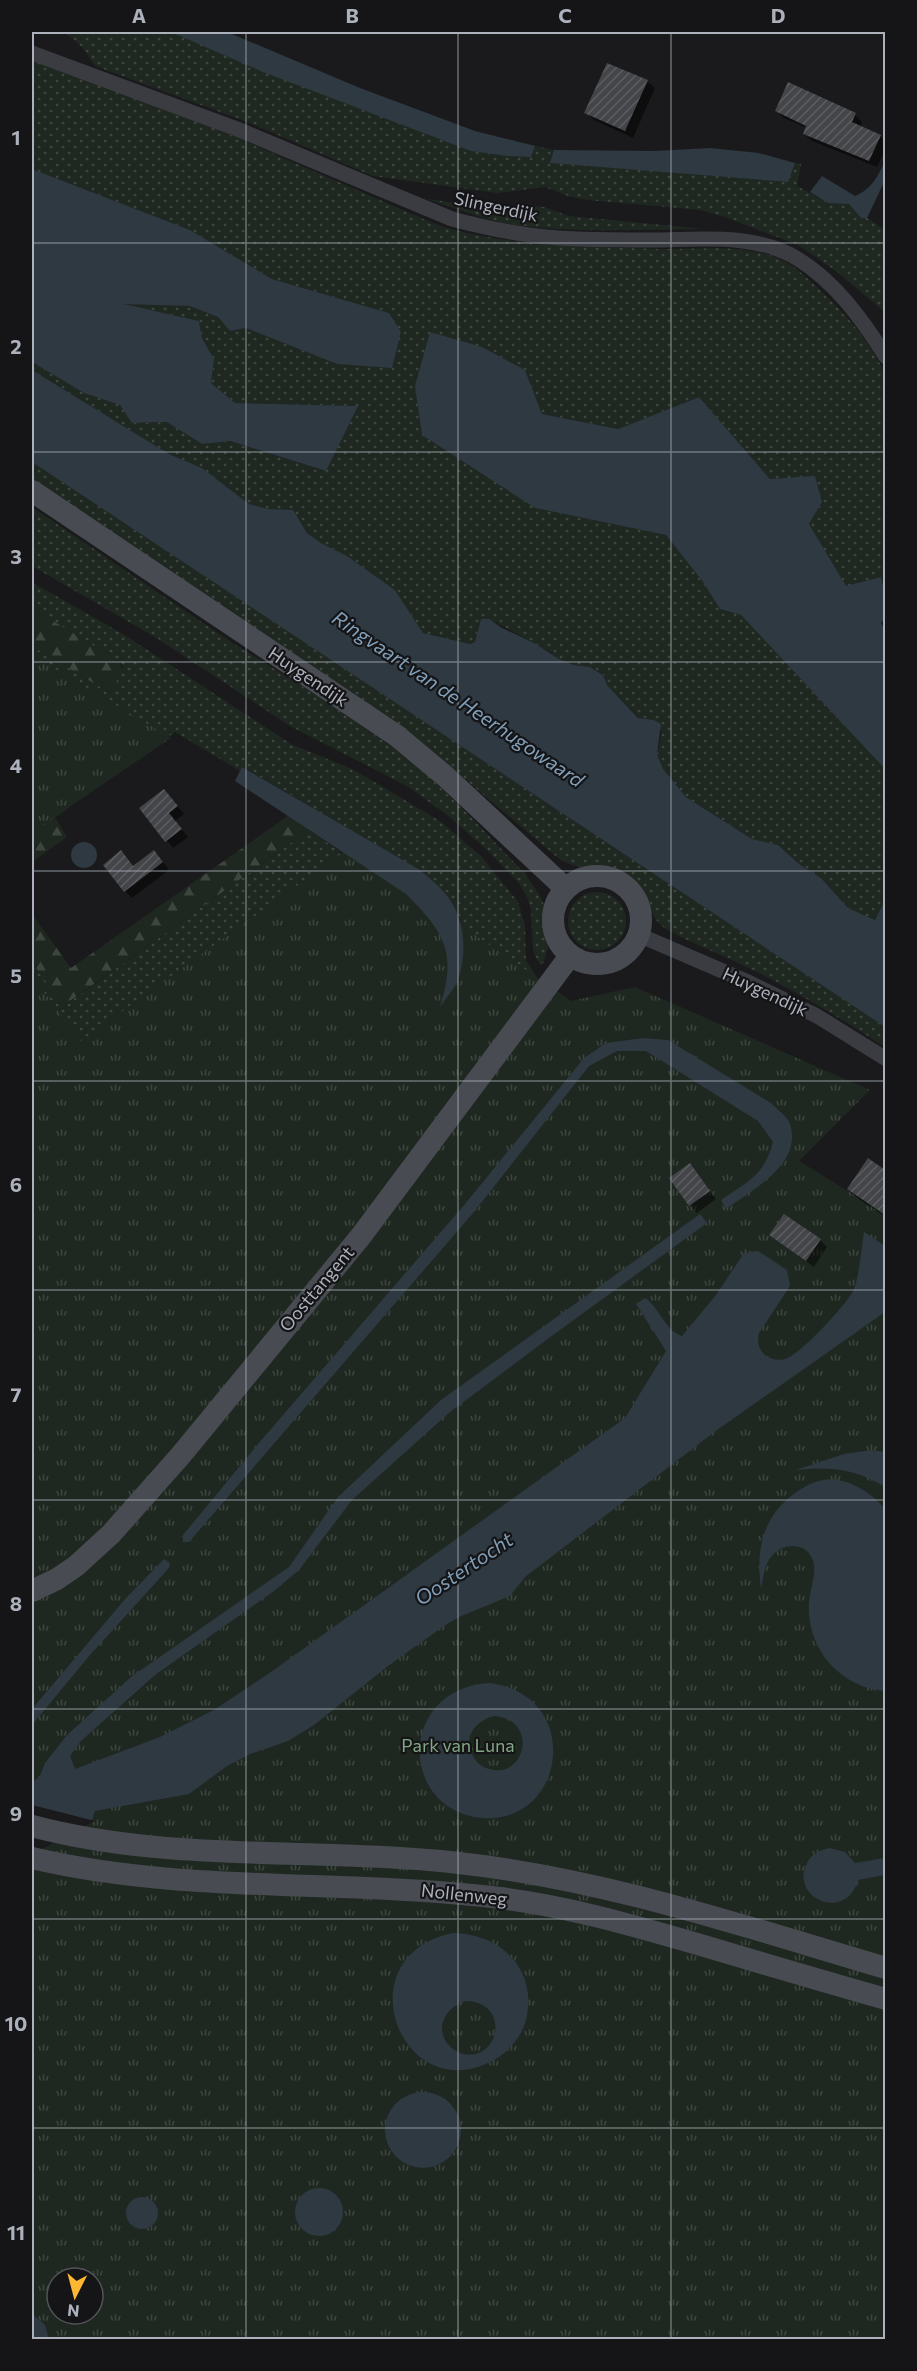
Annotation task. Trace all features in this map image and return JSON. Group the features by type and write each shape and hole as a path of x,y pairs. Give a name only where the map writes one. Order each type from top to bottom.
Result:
{"main road":[{"name":"Huygendijk","path":"32,491 397,736 445,776 566,888"},
{"path":"589,876 615,879 626,886 638,903 642,922 639,935 625,954 615,961 592,964 570,956 561,947 552,923 556,904 566,888 576,880 589,876"},
{"name":"Oosttangent","path":"32,1591 57,1579 76,1566 111,1534 181,1455 361,1236 570,956"},
{"name":"Nollenweg","path":"32,1826 80,1838 154,1847 458,1863 515,1872 627,1895 885,1968"},
{"name":"Nollenweg","path":"39,1859 113,1872 192,1880 381,1887 536,1903 629,1924 885,1999"}],"street":[{"name":"Slingerdijk","path":"32,53 237,129 452,219 485,228 542,237 725,239 765,246 796,258 824,278 856,311 885,357"},
{"name":"Huygendijk","path":"639,935 748,982 817,1016 885,1059"}],"green space":[{"path":"63,32 186,32 431,122 554,150 551,162 787,182 795,163 801,164 797,186 828,203 849,203 861,218 867,218 885,230 885,312 836,271 798,245 725,217 700,210 588,200 568,196 545,187 497,193 373,176 250,123 95,66 81,47"},
{"path":"32,60 210,126 440,226 494,238 550,245 661,249 720,248 750,251 778,258 790,264 831,301 864,339 885,373 885,595 881,577 846,587 809,524 822,502 770,479 699,397 618,429 542,414 525,370 431,332 415,386 535,508 666,535 703,582 720,609 741,615 885,769 885,900 875,920 848,908 821,878 799,864 778,845 752,839 686,797 663,769 657,754 662,732 654,720 639,718 607,685 603,674 590,667 574,665 559,659 497,623 481,619 475,642 470,644 423,633 395,590 347,556 307,533 293,511 268,509 249,504 202,468 169,454 32,370 32,362 84,393 120,405 132,423 167,422 202,444 229,441 325,471 357,406 235,403 211,383 214,359 202,338 199,321 119,303 188,306 218,317 230,331 246,328 337,364 389,313 272,279 190,230 32,169"},
{"path":"427,199 508,210 534,206 544,207 569,216 705,229 583,230 535,227 490,219"},
{"path":"32,462 885,1027 885,1047 785,987 668,930 655,918 638,887 623,874 607,869 575,866 558,858 439,757 32,482"},
{"path":"32,507 231,642 316,695 422,770 526,875 540,896 544,905 548,948 543,963 540,965 533,951 531,910 527,897 519,883 488,851 446,814 407,786 290,726 155,637 32,566"},
{"path":"32,582 126,636 291,744 354,770 440,821 482,857 518,902 525,926 526,960 537,978 483,1056 32,1081 32,962 64,1006 309,830 464,945 459,916 445,893 293,796 243,767 240,771 175,732 32,834 32,646 110,693 123,667 120,662 32,608"},
{"path":"32,608 120,662 122,672 110,693 32,646"},
{"path":"32,655 171,738 32,832"},
{"path":"288,816 309,830 63,1006 32,962 32,914 71,968"},
{"path":"55,817 67,837 32,862 32,834"},
{"name":"Park van Luna","path":"349,848 571,1001 635,987 870,1090 799,1161 885,1214 885,2339 32,2339 32,976 81,1041"},
{"path":"597,892 613,897 621,905 626,921 621,937 613,945 597,950 581,945 573,937 568,921 573,905 581,897"}],"water":[{"path":"171,32 227,32 360,88 475,131 535,146 531,157 471,151 263,72"},
{"path":"710,148 759,153 795,163 788,182 550,163 554,150 655,151"},
{"path":"885,161 885,180 867,218 861,218 849,204 828,203 810,192 822,176 855,196 870,186"},
{"path":"32,169 190,230 272,279 389,313 401,332 392,368 337,364 246,328 230,331 218,317 189,306 124,304 199,321 202,338 214,359 211,383 235,403 358,406 326,471 230,441 202,444 167,422 132,423 120,405 84,393 32,362"},
{"path":"430,332 482,347 525,370 542,414 618,429 699,397 770,479 815,476 822,502 809,524 846,586 881,577 885,595 885,618 881,623 886,632 885,769 741,615 720,609 703,582 666,535 535,508 422,435 415,386"},
{"name":"Ringvaart van de Heerhugowaard","path":"32,370 169,454 202,468 249,504 268,509 293,510 307,533 347,556 395,590 423,633 470,644 475,642 481,619 489,619 559,659 574,665 590,667 603,675 607,685 638,718 654,720 661,724 657,754 663,769 686,797 752,839 778,845 799,864 821,878 848,908 875,920 885,900 885,1027 32,462"},
{"path":"242,767 420,870 444,892 457,912 463,936 463,961 453,990 440,1007 445,988 447,957 444,945 430,920 406,894 235,781"},
{"path":"84,842 93,846 97,855 93,864 84,868 75,864 71,855 75,846"},
{"path":"643,1038 668,1040 771,1103 784,1115 789,1121 792,1138 789,1151 773,1174 726,1209 721,1200 754,1177 765,1163 773,1142 758,1121 646,1051 617,1051 589,1066 474,1212 189,1542 183,1542 183,1535 258,1444 465,1204 584,1058 606,1043"},
{"name":"Oostertocht","path":"700,1214 707,1223 450,1412 352,1500 299,1570 274,1591 155,1675 81,1741 70,1756 75,1769 160,1737 214,1710 271,1672 625,1418 666,1351 636,1304 645,1298 671,1330 682,1336 716,1295 744,1253 758,1251 787,1270 790,1286 759,1333 758,1339 759,1347 766,1356 785,1359 801,1349 822,1329 853,1291 859,1271 864,1232 885,1246 885,1312 717,1430 525,1577 510,1596 459,1617 444,1626 388,1666 314,1725 288,1741 250,1754 227,1766 189,1794 95,1811 92,1820 32,1851 32,1783 40,1776 45,1763 67,1735 131,1677 289,1567 338,1497 441,1400"},
{"path":"871,1450 885,1452 885,1487 864,1476 842,1470 820,1468 796,1470 844,1454"},
{"path":"832,1479 847,1482 861,1489 885,1509 885,1691 869,1688 841,1674 820,1650 813,1636 810,1620 809,1603 814,1563 808,1552 803,1548 791,1546 774,1553 766,1565 761,1589 760,1550 773,1516 780,1506 800,1490 814,1482"},
{"path":"164,1559 170,1563 169,1568 90,1655 32,1725 32,1709 126,1598"},
{"path":"490,1683 520,1693 540,1710 551,1733 553,1758 546,1781 532,1801 511,1814 483,1818 455,1810 435,1795 423,1774 420,1750 425,1726 438,1705 460,1690","holes":["494,1716 508,1720 517,1727 522,1737 519,1758 512,1766 502,1770 483,1767 475,1759 470,1747 469,1741 473,1730 482,1721"]},
{"path":"830,1848 845,1852 855,1863 885,1858 885,1875 858,1880 852,1893 842,1900 832,1903 821,1901 812,1895 806,1886 804,1876 811,1857 819,1851"},
{"path":"453,1933 471,1935 487,1940 512,1958 527,1985 526,2020 512,2046 501,2056 488,2063 456,2070 429,2063 409,2046 396,2022 393,1995 400,1968 420,1947","holes":["466,2001 480,2004 490,2011 495,2020 492,2041 476,2054 463,2054 455,2051 445,2040 443,2021 460,2003"]},
{"path":"423,2092 438,2095 450,2103 458,2115 461,2130 458,2145 450,2157 438,2165 423,2168 408,2165 396,2157 388,2145 385,2130 388,2115 396,2103 408,2095"},
{"path":"314,2188 324,2188 336,2195 343,2207 343,2217 336,2229 324,2236 314,2236 299,2225 295,2217 295,2207 306,2192"},
{"path":"142,2197 154,2201 158,2213 154,2225 142,2229 130,2225 126,2213 130,2201"},
{"path":"32,2314 45,2325 49,2339 32,2339"}],"pier":[{"path":"32,1805 95,1821 32,1854"}],"building":[{"path":"607,63 648,80 625,131 584,113"},
{"path":"788,82 856,113 852,122 881,135 869,161 803,134 806,126 775,111"},
{"path":"164,789 178,806 169,813 182,829 165,842 139,808"},
{"path":"121,850 133,866 154,850 163,862 124,892 103,865"},
{"path":"868,1158 885,1170 885,1215 847,1189"},
{"path":"690,1163 710,1191 689,1206 669,1178"},
{"path":"784,1214 821,1239 806,1261 769,1235"}]}
